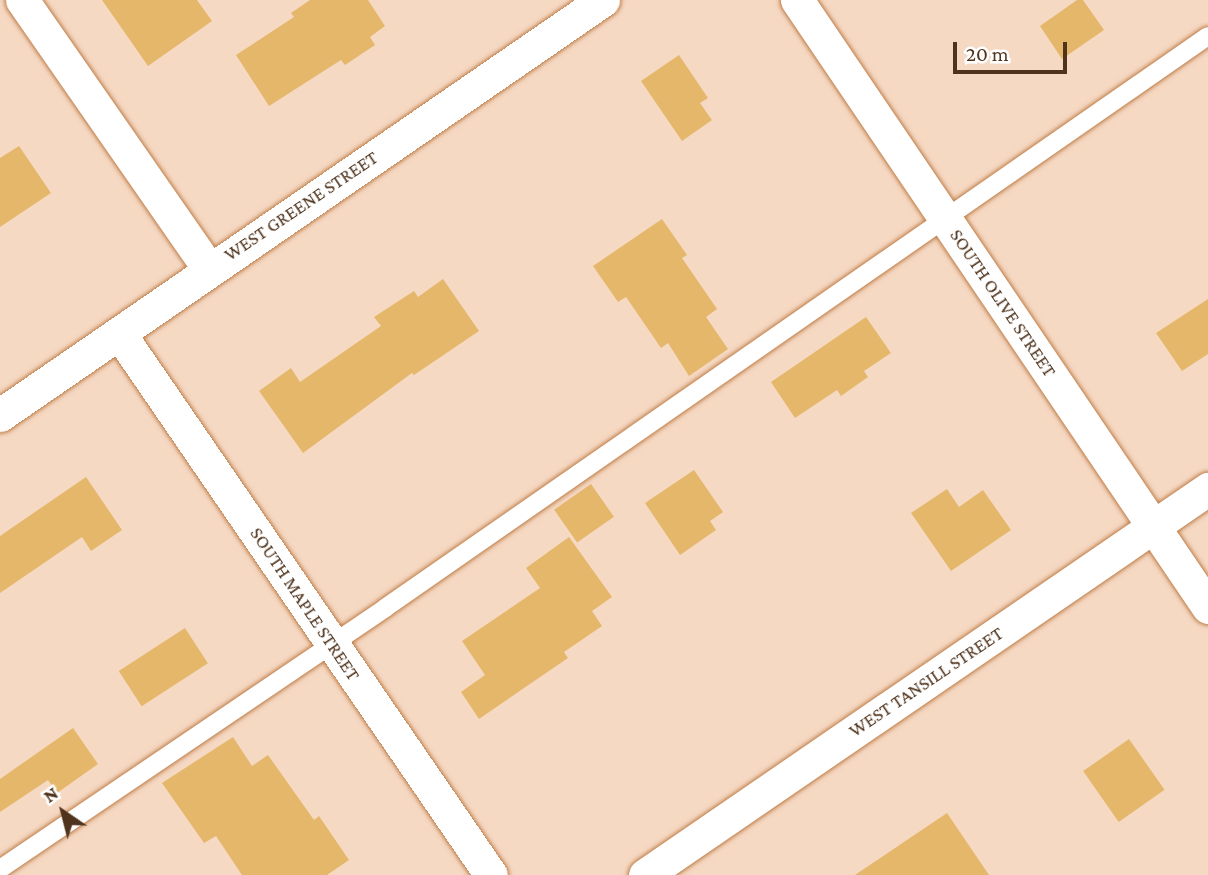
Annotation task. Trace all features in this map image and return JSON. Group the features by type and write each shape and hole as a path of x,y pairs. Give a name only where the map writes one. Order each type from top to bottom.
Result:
{"street":[{"path":"22,0 209,269"},
{"name":"WEST GREENE STREET","path":"0,415 603,0"},
{"name":"SOUTH OLIVE STREET","path":"797,0 1208,607"},
{"name":"SOUTH MAPLE STREET","path":"119,333 491,875"},
{"name":"WEST TANSILL STREET","path":"645,875 1208,489"}],"lane":[{"path":"0,869 1208,36"}],"building":[{"path":"102,0 197,0 212,21 148,66"},
{"path":"310,0 368,0 385,26 370,37 375,45 345,65 341,60 269,106 236,55 294,17 291,13"},
{"path":"1077,0 1083,0 1104,30 1062,59 1040,26"},
{"path":"679,55 708,98 700,103 712,120 682,141 641,81"},
{"path":"19,146 51,193 0,227 0,158"},
{"path":"662,219 687,255 682,258 717,309 706,317 728,349 689,376 668,343 661,348 626,297 618,302 593,266"},
{"path":"443,279 479,331 414,375 412,373 303,453 259,391 291,368 300,382 381,326 374,317 414,291 418,297"},
{"path":"1208,299 1208,354 1182,371 1156,333"},
{"path":"866,317 891,353 864,371 868,377 841,396 837,390 795,418 771,382"},
{"path":"694,470 723,512 710,521 716,530 680,555 645,503"},
{"path":"86,477 122,530 91,551 82,537 0,593 0,536"},
{"path":"591,484 614,517 577,543 554,510"},
{"path":"947,489 959,507 983,490 1011,530 951,571 911,513"},
{"path":"569,537 612,597 592,611 602,626 564,652 568,658 479,719 461,692 485,675 462,641 540,588 526,568"},
{"path":"185,628 208,663 142,706 119,671"},
{"path":"73,728 98,764 57,793 48,780 0,812 0,779"},
{"path":"233,737 252,766 268,755 314,820 319,816 349,860 327,875 242,875 216,836 204,843 162,783"},
{"path":"1129,739 1165,790 1119,822 1083,771"},
{"path":"947,813 989,875 855,875"}]}
